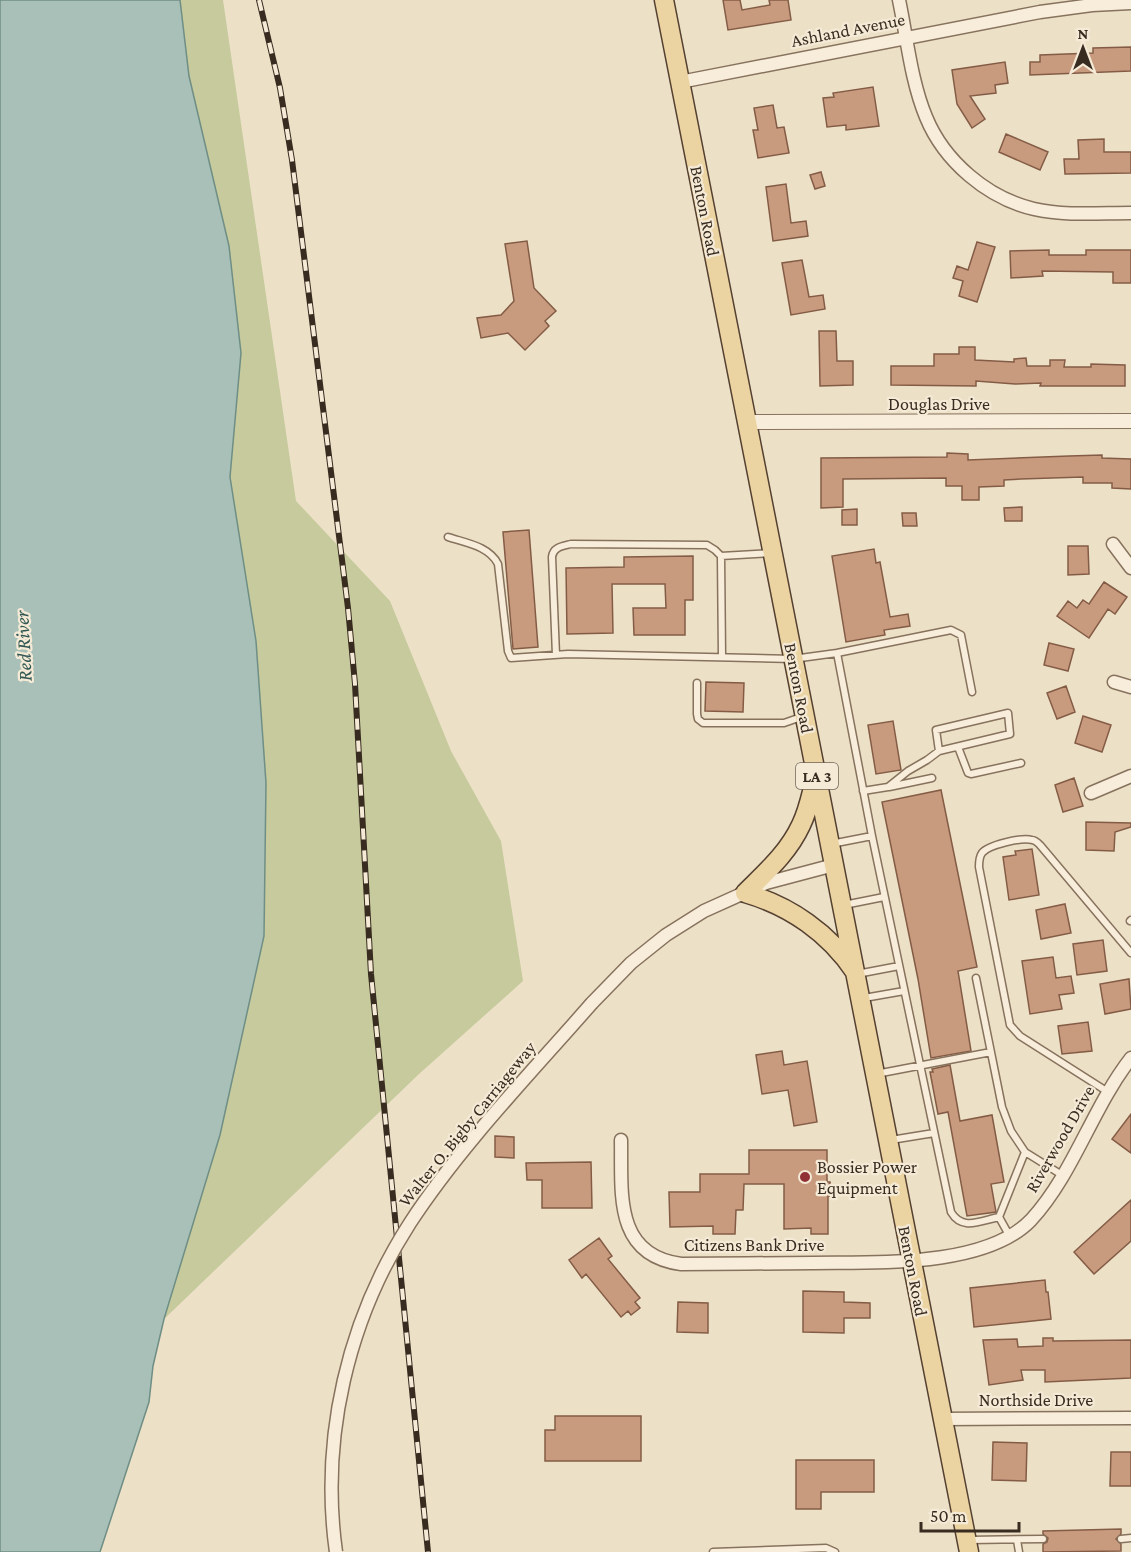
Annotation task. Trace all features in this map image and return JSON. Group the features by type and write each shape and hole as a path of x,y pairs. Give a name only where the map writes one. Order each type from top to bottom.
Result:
{"main road":[{"name":"Benton Road","path":"664,0 968,1546"},
{"path":"816,775 802,823 793,840 779,860 745,893 762,898 812,925 827,939 856,974"}],"street":[{"path":"899,0 919,99 926,117 943,147 969,176 1001,195 1034,208 1067,212 1131,213"},
{"name":"Ashland Avenue","path":"680,82 1050,10 1131,3"},
{"name":"Douglas Drive","path":"747,422 1131,422"},
{"path":"1113,544 1131,568"},
{"path":"1114,682 1131,687"},
{"path":"1091,793 1131,776"},
{"name":"Walter O. Bigby Carriageway","path":"336,1552 330,1494 337,1418 345,1375 374,1289 410,1224 438,1184 592,1002 631,963 666,935 704,911 766,883 834,865"},
{"name":"Riverwood Drive","path":"911,1262 975,1250 1009,1235 1030,1221 1048,1198 1108,1092 1131,1058"},
{"name":"Citizens Bank Drive","path":"621,1140 624,1215 629,1227 651,1256 681,1264 911,1262"},
{"name":"Northside Drive","path":"942,1419 1131,1418"}],"lane":[{"path":"448,537 483,549 494,556 498,564 508,651 511,658 556,656 793,658 837,653 951,630 961,635 972,692"},
{"path":"556,656 552,553 560,546 571,544 707,545 715,550 721,556 722,657"},
{"path":"721,556 773,553"},
{"path":"837,653 884,897 951,1212 956,1220 964,1224 999,1217"},
{"path":"697,683 697,714 698,719 703,723 784,723 804,716"},
{"path":"888,787 939,751 1010,734 1008,713 936,730 939,751"},
{"path":"958,747 968,773 971,774 1021,763"},
{"path":"863,792 932,778"},
{"path":"830,844 872,836"},
{"path":"1108,1092 1020,1036 1010,1025 979,867 982,853 988,847 1021,840 1032,840 1040,844 1131,953"},
{"path":"843,905 884,897"},
{"path":"856,974 899,966"},
{"path":"976,978 1002,1107 1011,1131 1025,1152 1062,1175"},
{"path":"861,999 904,991"},
{"path":"875,1074 991,1052"},
{"path":"888,1140 934,1133"},
{"path":"999,1217 1025,1152"},
{"path":"999,1217 1009,1235"},
{"path":"1121,1539 1131,1538"},
{"path":"968,1546 1043,1539"},
{"path":"1017,1540 1019,1552"},
{"path":"713,1552 826,1548 835,1552"}],"green space":[{"path":"180,0 223,0 296,501 390,601 451,751 501,841 523,981 419,1074 162,1321 220,1135 264,936 266,783 256,641 230,477 241,352 229,246 189,76"}],"water":[{"name":"Red River","path":"0,0 180,0 189,76 229,246 241,353 230,477 256,641 266,783 264,936 220,1135 164,1319 153,1366 149,1402 100,1552 0,1552"}],"building":[{"path":"723,0 740,0 742,10 770,5 769,0 788,0 791,20 728,30"},
{"path":"1131,47 1131,71 1030,75 1030,62 1040,62 1040,55 1093,53 1093,48"},
{"path":"1005,62 1008,83 995,85 996,93 970,96 985,119 972,128 957,104 952,70"},
{"path":"873,87 879,126 846,130 846,125 827,127 823,98 834,97 833,93"},
{"path":"773,105 777,128 784,127 789,153 758,158 753,130 758,130 754,108"},
{"path":"1006,134 1048,152 1040,170 999,152"},
{"path":"1104,139 1104,152 1131,152 1131,173 1065,174 1064,159 1079,159 1078,140"},
{"path":"821,172 825,186 815,189 810,175"},
{"path":"786,184 791,223 806,221 808,236 773,241 766,187"},
{"path":"527,241 534,288 556,311 545,321 549,326 525,350 508,333 481,338 477,318 501,315 514,301 505,244"},
{"path":"977,242 995,247 977,302 959,296 963,281 953,278 957,266 968,270"},
{"path":"1049,250 1049,255 1086,255 1086,250 1131,250 1131,283 1113,283 1113,272 1042,271 1043,276 1011,278 1010,251"},
{"path":"802,260 809,297 823,295 825,309 791,315 782,263"},
{"path":"819,331 836,331 837,361 853,361 853,385 820,386"},
{"path":"959,347 975,347 975,360 1014,362 1014,359 1026,358 1027,366 1050,366 1050,360 1065,360 1064,367 1091,367 1091,364 1125,365 1125,386 1040,386 1041,383 976,381 976,386 891,385 891,366 934,366 934,354 959,354"},
{"path":"947,453 968,454 968,460 1102,455 1102,458 1131,459 1131,489 1112,488 1112,483 1083,483 1083,477 1004,480 1004,486 979,487 979,500 962,500 962,486 946,486 946,478 843,479 843,507 821,508 821,458 947,457"},
{"path":"1022,507 1022,521 1005,521 1004,508"},
{"path":"857,509 857,525 842,525 842,510"},
{"path":"902,513 916,513 917,526 903,526"},
{"path":"529,530 538,647 513,649 503,532"},
{"path":"1068,546 1088,546 1089,574 1068,575"},
{"path":"874,549 876,563 880,562 890,617 908,614 910,626 884,630 885,635 846,642 832,556"},
{"path":"693,556 693,600 685,600 685,635 634,635 633,608 666,608 665,584 612,584 613,633 567,634 566,568 624,567 624,557"},
{"path":"1104,582 1127,597 1115,614 1108,609 1089,638 1057,616 1068,601 1077,608 1083,600 1089,604"},
{"path":"1049,643 1074,649 1068,671 1044,665"},
{"path":"706,682 744,683 743,712 705,711"},
{"path":"1066,686 1075,712 1057,719 1047,693"},
{"path":"1083,716 1111,725 1102,752 1075,743"},
{"path":"893,721 901,770 876,774 868,725"},
{"path":"1074,778 1083,806 1063,812 1055,785"},
{"path":"941,790 977,967 958,971 971,1051 931,1058 918,979 882,802"},
{"path":"1086,822 1131,823 1131,827 1115,832 1114,851 1086,850"},
{"path":"1032,849 1039,895 1009,900 1003,857 1016,855 1015,851"},
{"path":"1065,904 1071,933 1041,939 1036,910"},
{"path":"1103,940 1107,971 1077,975 1073,944"},
{"path":"1053,957 1056,978 1071,976 1074,993 1059,995 1062,1009 1030,1014 1022,961"},
{"path":"1129,979 1131,1009 1105,1014 1100,984"},
{"path":"1088,1022 1092,1051 1062,1054 1058,1026"},
{"path":"782,1051 784,1065 807,1061 817,1122 794,1126 788,1090 762,1094 756,1055"},
{"path":"950,1065 960,1121 992,1115 1004,1182 991,1184 996,1212 967,1216 948,1112 938,1114 930,1072 933,1072 932,1069"},
{"path":"1131,1114 1131,1153 1112,1139"},
{"path":"495,1136 514,1137 514,1158 495,1157"},
{"path":"749,1150 827,1150 827,1182 830,1182 828,1234 811,1234 811,1228 784,1229 784,1184 744,1184 743,1210 736,1210 735,1234 713,1234 713,1226 670,1227 669,1192 700,1192 700,1174 749,1174"},
{"path":"591,1162 592,1208 542,1208 542,1180 527,1180 526,1163"},
{"path":"1131,1200 1131,1241 1094,1274 1074,1252"},
{"path":"599,1238 612,1256 608,1259 640,1298 635,1302 640,1308 631,1315 628,1311 621,1317 586,1274 582,1278 569,1260"},
{"path":"1045,1280 1051,1319 974,1327 970,1288"},
{"path":"803,1291 844,1292 844,1302 870,1303 870,1318 844,1318 844,1333 803,1332"},
{"path":"678,1302 708,1303 708,1333 677,1332"},
{"path":"1043,1338 1053,1338 1053,1341 1131,1340 1131,1378 1045,1382 1045,1370 1021,1370 1023,1380 989,1385 983,1340 1017,1339 1018,1347 1043,1346"},
{"path":"555,1416 641,1416 641,1461 545,1461 545,1430 555,1430"},
{"path":"993,1442 1027,1443 1026,1481 992,1480"},
{"path":"1111,1452 1131,1452 1131,1486 1110,1486"},
{"path":"796,1460 874,1460 874,1492 821,1492 821,1509 796,1509"},
{"path":"1121,1529 1121,1534 1116,1539 1121,1544 1121,1551 1043,1552 1043,1544 1048,1538 1043,1531"}],"railway":[{"path":"259,0 280,88 292,160 348,608 355,684 371,974 428,1552"}],"place":[{"name":"Bossier Power Equipment","path":"805,1177"}]}
